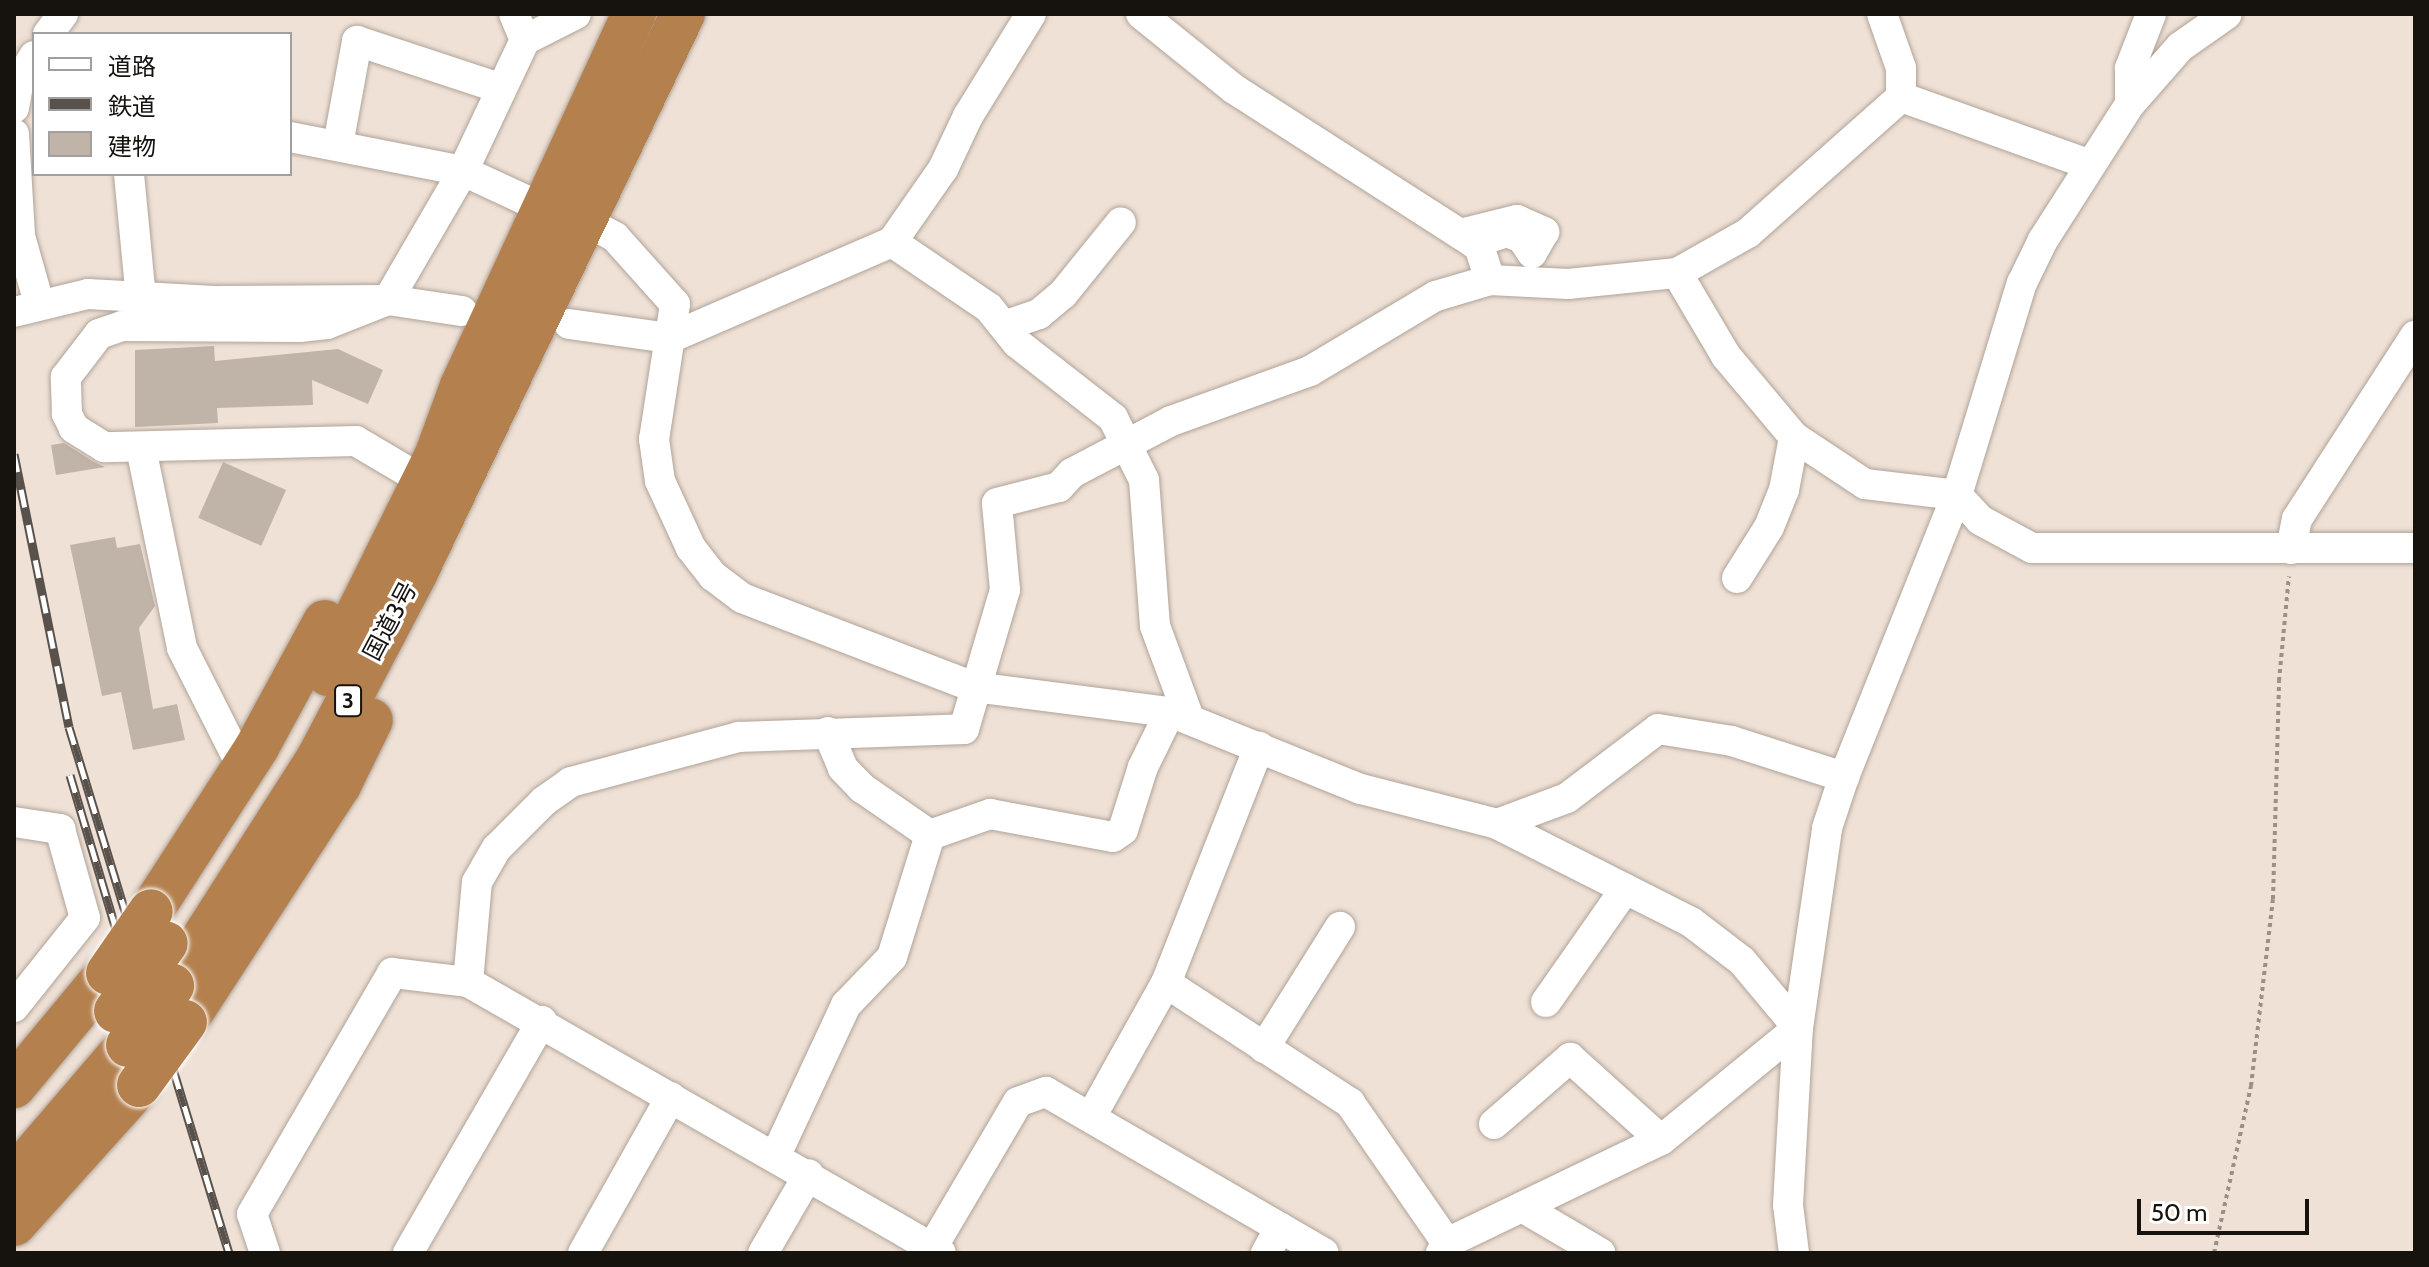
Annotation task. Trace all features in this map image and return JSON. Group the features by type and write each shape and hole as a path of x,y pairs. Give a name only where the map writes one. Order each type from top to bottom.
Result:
{"highway":[{"name":"国道3号","path":"480,395 545,209 634,14"},
{"name":"国道3号","path":"169,965 294,739 406,520 587,222 683,14"},
{"path":"14,1178 169,965 243,769 422,438 480,395"},
{"path":"14,1224 122,1029 169,965 339,785 488,467 480,395"},
{"path":"14,1086 122,1029"},
{"path":"14,1134 122,1029"}],"street":[{"path":"50,32 63,14"},
{"path":"405,470 356,441 104,447 74,428 67,414 66,377 99,334 122,326 300,327 327,324 388,300 463,171 499,88 519,27 576,14"},
{"path":"569,324 670,338 892,242 943,169 968,116 1031,14"},
{"path":"1141,14 1234,89 1467,238 1490,280"},
{"path":"468,982 477,882 497,848 571,782 739,737 964,729 1005,590 1006,565 997,503 1059,487 1072,473 1171,421 1310,371 1436,296 1490,280 1568,284 1677,273 1748,233 1901,97 1901,68 1882,14"},
{"path":"2130,104 2130,68 2151,14"},
{"path":"1794,1253 1788,1205 1798,1028 1827,828 1844,777 1957,495 2022,283 2088,164 2130,104 2180,47 2227,14"},
{"path":"338,145 357,41 499,88"},
{"path":"14,108 19,81 32,59"},
{"path":"1901,97 2088,164"},
{"path":"14,134 27,307 88,294 141,298 388,300 462,311"},
{"path":"292,137 463,171 545,209"},
{"path":"129,176 141,298"},
{"path":"587,222 615,237 675,304 654,439 660,481 673,516 713,576 742,598 974,687 1180,715 1361,789 1497,824 1691,922 1742,961 1798,1028"},
{"path":"1004,326 1039,314 1063,294 1121,222"},
{"path":"892,242 989,308 1047,370 1113,418 1144,480 1150,510 1155,626 1180,715"},
{"path":"1677,273 1726,356 1794,437 1865,484 1957,495 1980,520 2032,548 2415,548"},
{"path":"2291,549 2297,519 2415,336"},
{"path":"1737,578 1779,502 1794,437"},
{"path":"141,448 182,648 243,769"},
{"path":"930,835 990,814 1113,837 1123,830 1143,767 1180,715"},
{"path":"1497,824 1567,798 1658,729 1732,741 1844,777"},
{"path":"828,732 843,768 862,788 930,835"},
{"path":"1091,1117 1166,983 1259,747"},
{"path":"14,822 60,829 85,918 19,994"},
{"path":"776,1155 846,1005 892,957 930,835"},
{"path":"1546,1002 1625,889"},
{"path":"1264,1048 1340,927"},
{"path":"265,1253 252,1214 392,973 468,982 809,1174 934,1251 1018,1102 1046,1092 1091,1117 1273,1241 1324,1253"},
{"path":"1166,983 1350,1103 1444,1248 1661,1140 1798,1028"},
{"path":"408,1253 542,1021"},
{"path":"1494,1124 1570,1058 1661,1140"},
{"path":"583,1253 671,1097"},
{"path":"763,1253 809,1174"},
{"path":"1522,1207 1600,1253"}],"path":[{"path":"2214,1253 2251,1086 2273,899 2279,681 2291,549"}],"building":[{"path":"214,346 215,361 338,349 383,370 368,404 312,380 313,405 217,408 218,423 135,427 135,350"},
{"path":"64,443 105,467 56,475 51,445"},
{"path":"223,462 286,490 261,546 198,518"},
{"path":"115,537 117,548 140,544 155,606 139,628 153,709 177,704 185,740 133,750 121,692 102,696 70,545"}],"railway":[{"path":"14,454 69,727 229,1253"},
{"path":"70,775 133,986"}]}
